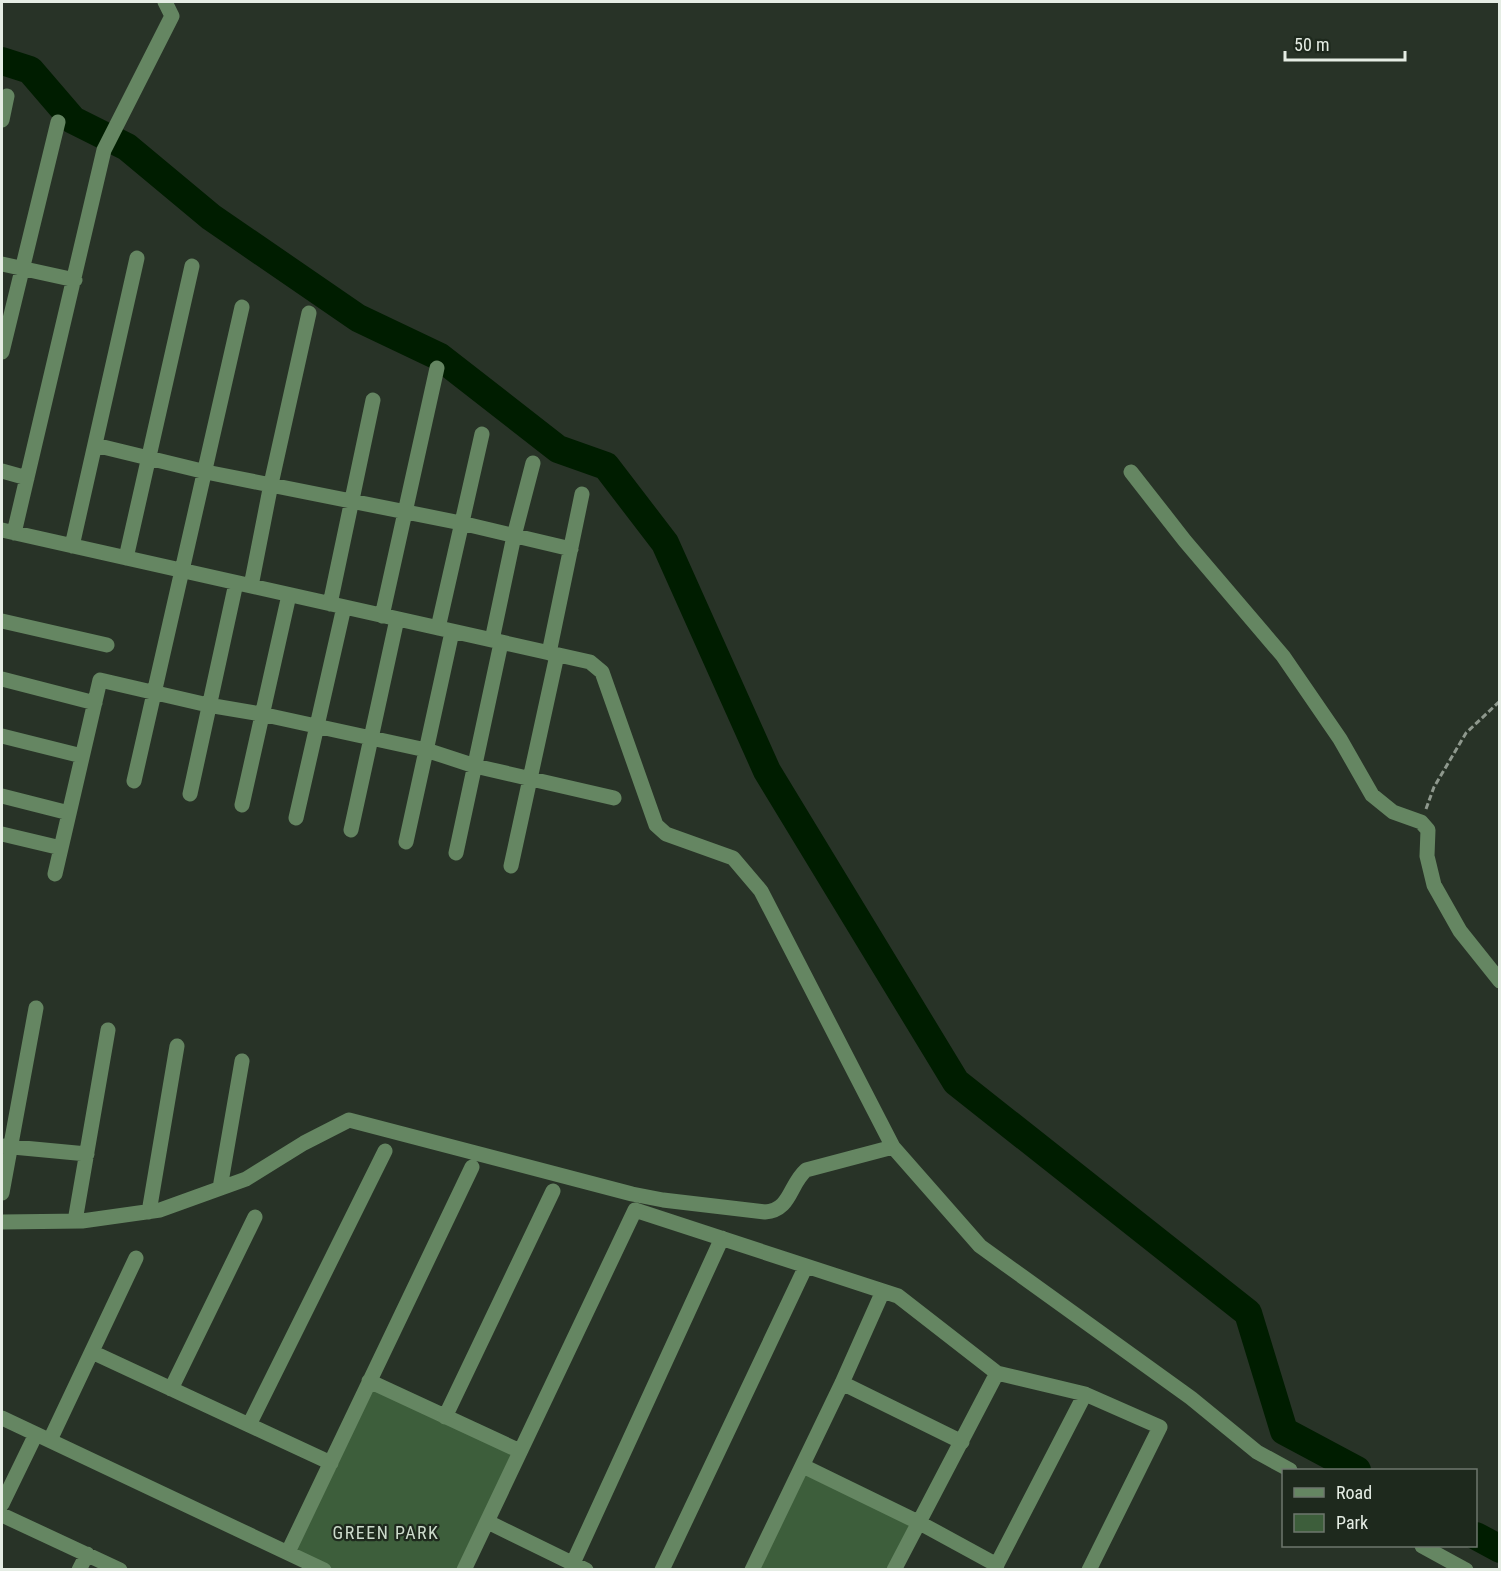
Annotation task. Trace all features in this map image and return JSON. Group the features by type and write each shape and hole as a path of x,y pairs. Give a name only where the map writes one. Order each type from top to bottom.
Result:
{"street":[{"path":"165,2 172,16 104,150 27,478 8,532 590,662 602,672 656,825 666,834 733,858 761,891 892,1147 980,1246 1191,1398 1257,1452 1288,1469"},
{"path":"2,120 7,96"},
{"path":"2,352 58,122"},
{"path":"72,546 137,258"},
{"path":"2,264 75,280"},
{"path":"126,558 192,266"},
{"path":"134,782 242,307"},
{"path":"190,794 208,705 271,484 309,314"},
{"path":"351,830 370,738 405,511 437,368"},
{"path":"296,818 316,726 337,606 352,500 373,400"},
{"path":"406,842 426,750 461,523 482,434"},
{"path":"95,445 206,472 405,511 571,549"},
{"path":"456,853 475,765 514,536 533,463"},
{"path":"2,471 27,478"},
{"path":"1131,472 1185,541 1283,656 1340,739 1372,795 1393,812 1421,822 1428,830 1427,856 1434,885 1460,931 1500,981"},
{"path":"511,866 530,779 582,494"},
{"path":"242,806 261,714 290,595"},
{"path":"2,621 107,645"},
{"path":"2,679 95,703"},
{"path":"55,874 100,680 426,750 475,765 614,798"},
{"path":"2,736 82,756"},
{"path":"2,796 69,813"},
{"path":"2,834 61,849"},
{"path":"2,1193 6,1146 36,1008"},
{"path":"75,1221 108,1030"},
{"path":"149,1212 177,1046"},
{"path":"220,1188 242,1061"},
{"path":"2,1222 75,1221 160,1210 246,1179 304,1143 349,1120 632,1194 765,1212 775,1211 785,1204 797,1178 806,1170 892,1147"},
{"path":"6,1146 87,1154"},
{"path":"249,1425 385,1151"},
{"path":"288,1552 472,1167"},
{"path":"445,1417 553,1191"},
{"path":"464,1569 635,1210 898,1296 997,1373 1085,1394 1160,1427 1089,1569"},
{"path":"171,1389 255,1217"},
{"path":"488,1522 580,1566 722,1238"},
{"path":"2,1504 92,1352 136,1258"},
{"path":"662,1569 806,1266"},
{"path":"752,1569 803,1466 883,1291"},
{"path":"92,1352 331,1463"},
{"path":"894,1569 997,1373"},
{"path":"369,1382 520,1451"},
{"path":"842,1383 962,1443"},
{"path":"803,1466 918,1522 996,1567 1085,1394"},
{"path":"2,1418 324,1569"},
{"path":"2,1515 120,1569"},
{"path":"1426,1547 1466,1569"},
{"path":"79,1569 87,1554"}],"path":[{"path":"1421,822 1434,787 1466,733 1500,700"}],"green space":[{"path":"369,1381 520,1451 463,1569 324,1569 288,1552"},
{"path":"803,1466 918,1522 894,1569 752,1570"}],"waterway":[{"path":"2,61 30,70 73,120 127,147 211,217 358,318 440,357 558,449 606,466 665,543 767,771 956,1082 1248,1313 1284,1431 1355,1469"},
{"path":"1477,1537 1500,1549"}],"district":[{"name":"GREEN PARK","path":"386,1533"}]}
